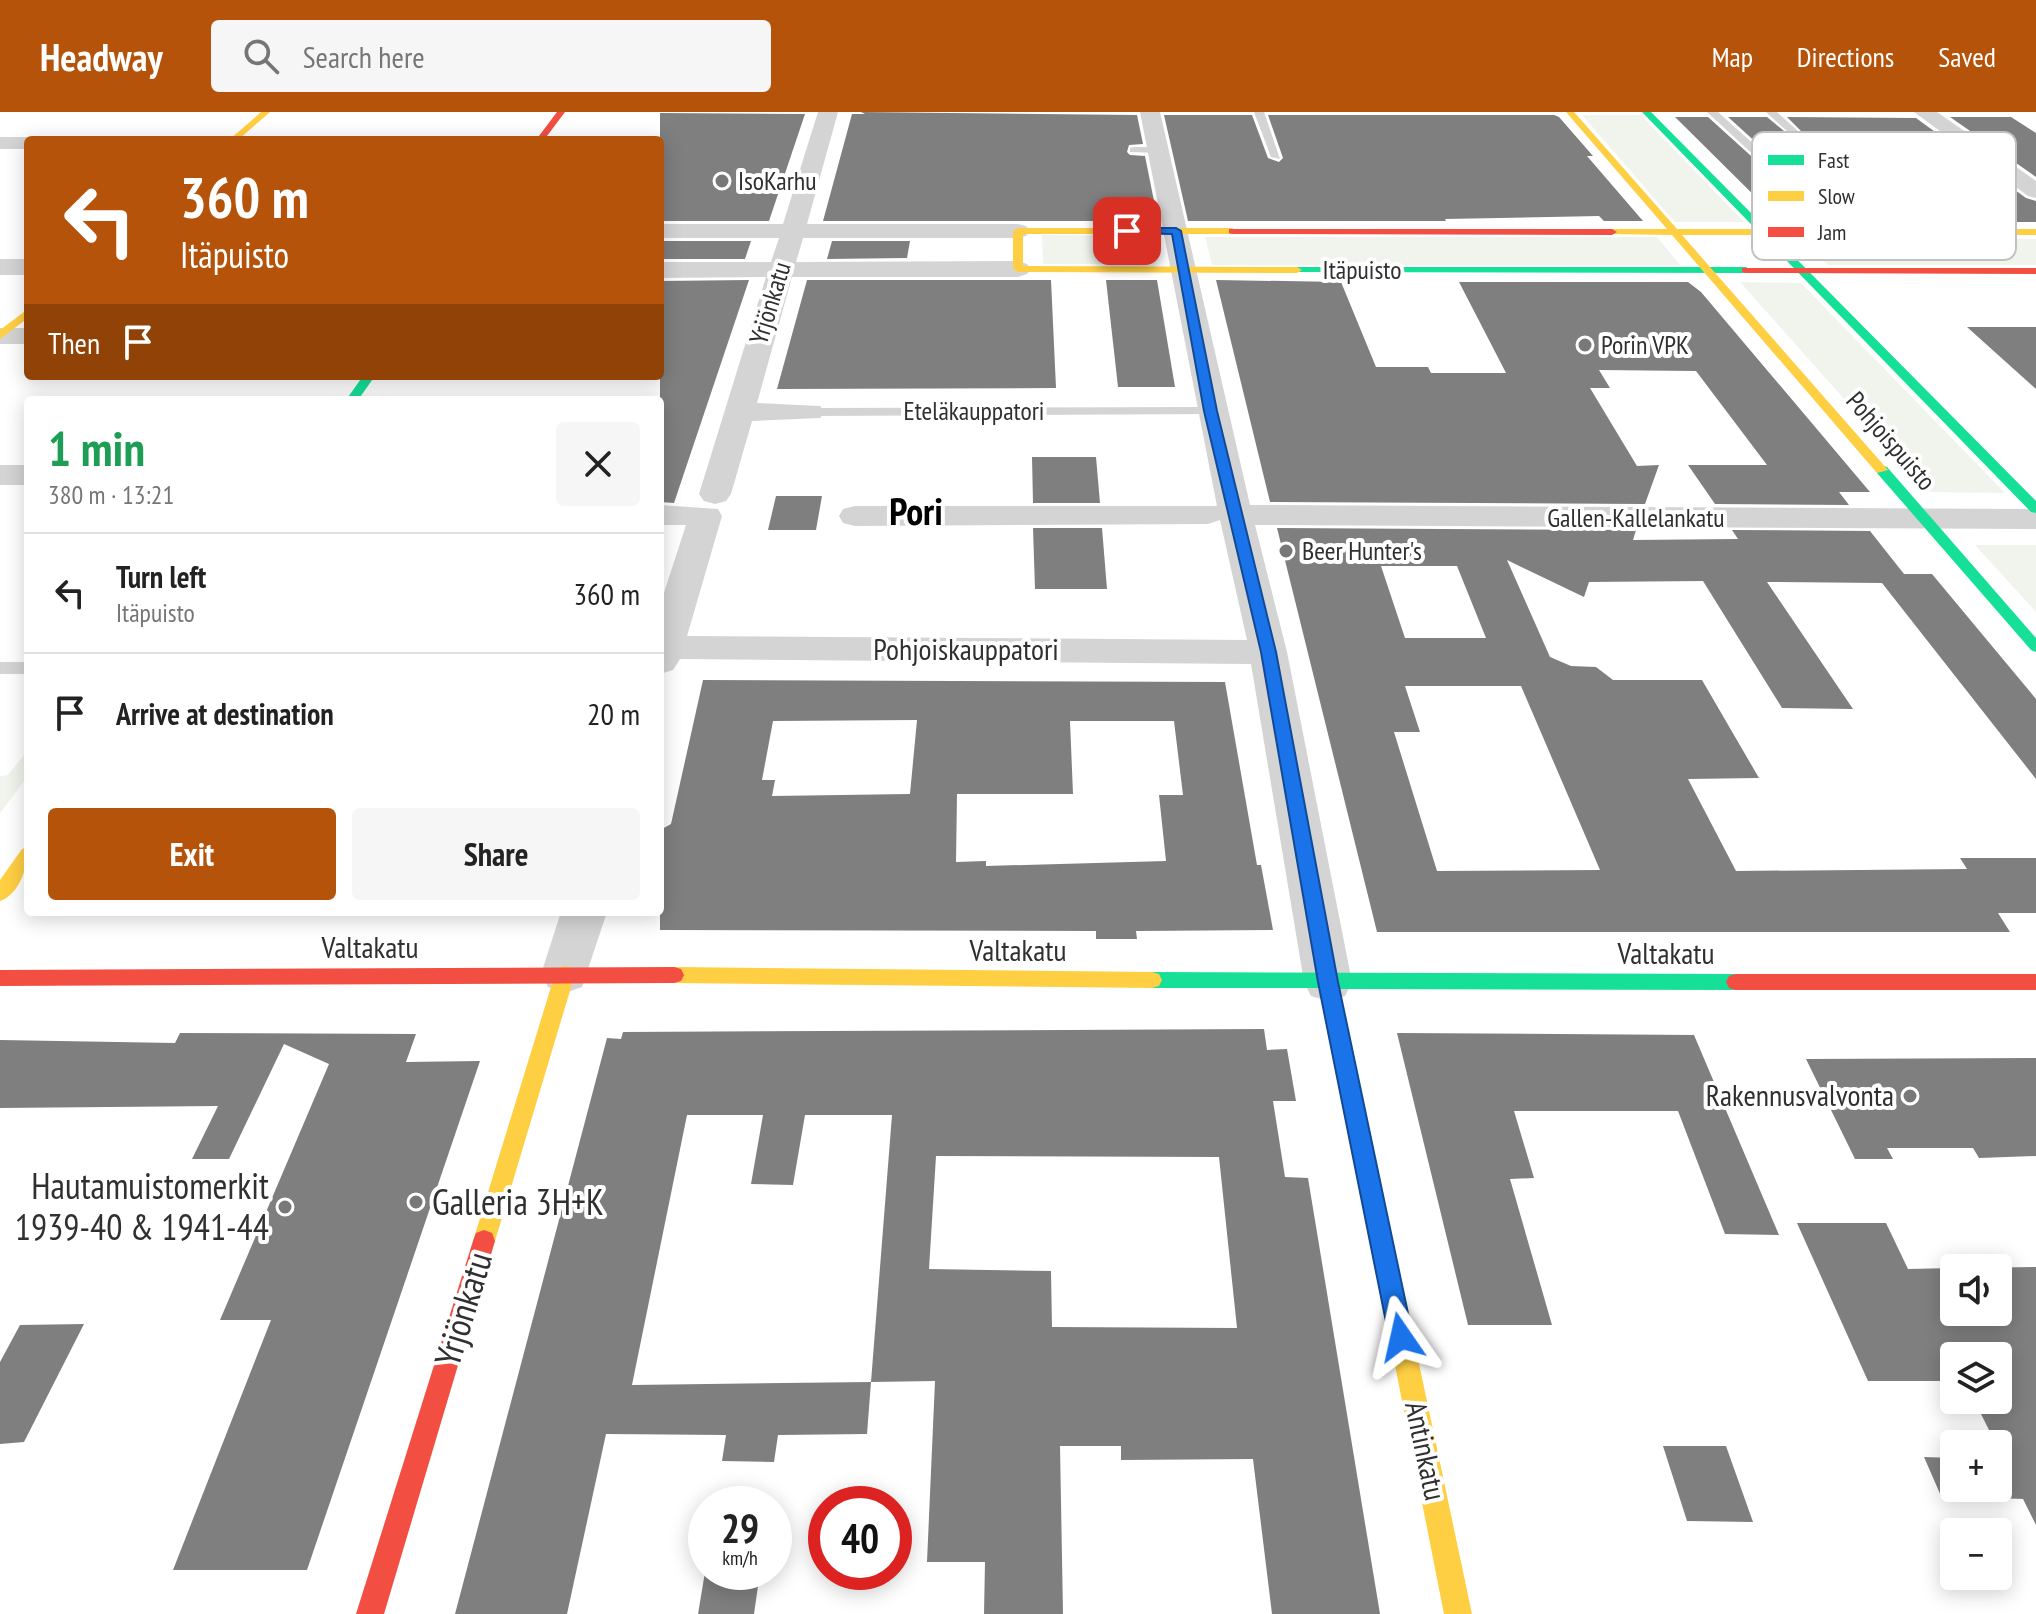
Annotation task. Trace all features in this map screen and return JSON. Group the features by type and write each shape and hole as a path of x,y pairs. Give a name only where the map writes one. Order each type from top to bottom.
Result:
{"street":[{"path":"238,136 266,112"},
{"path":"543,136 561,112"},
{"name":"Yrjönkatu","path":"664,649 828,112"},
{"name":"Antinkatu","path":"1150,112 1211,411 1222,514 1268,652 1328,982 1458,1614"},
{"name":"Pohjoispuisto","path":"1570,112 2036,647"},
{"name":"Pohjoispuisto","path":"1646,112 1752,220"},
{"path":"1924,112 1952,132"},
{"path":"0,143 24,143"},
{"path":"2016,177 2036,191"},
{"name":"Itäpuisto","path":"664,231 1752,232"},
{"path":"1018,231 1018,269"},
{"name":"Pohjoispuisto","path":"1791,260 2036,509"},
{"path":"0,267 24,267"},
{"name":"Itäpuisto","path":"664,270 2036,271"},
{"path":"0,336 24,315"},
{"path":"0,336 24,336"},
{"name":"Eteläkauppatori","path":"737,412 810,412"},
{"path":"0,475 24,475"},
{"path":"664,514 710,505"},
{"name":"Gallen-Kallelankatu","path":"855,516 1222,514 2036,519"},
{"name":"Pohjoiskauppatori","path":"664,655 1268,652"},
{"path":"0,894 24,860"},
{"name":"Yrjönkatu","path":"370,1614 583,916"},
{"name":"Valtakatu","path":"0,978 565,974 1328,982 2036,982"}],"lane":[{"path":"1259,112 1276,157"},
{"path":"1712,112 1752,148"},
{"path":"1771,112 1793,131"},
{"path":"1134,150 1159,150"},
{"name":"Eteläkauppatori","path":"810,412 1211,411"},
{"path":"0,668 24,668"}],"shaded area":[{"path":"1582,115 1641,115 1744,222 1675,222"},
{"path":"1042,235 1150,236 1154,264 1043,264"},
{"path":"1205,237 1657,237 1680,265 1212,265"},
{"path":"2016,239 2036,239 2036,265 1828,265 1823,260 2016,260"},
{"path":"1740,282 1801,283 2005,493 1927,492"},
{"path":"1975,545 2036,545 2036,612"},
{"path":"24,755 24,781 0,813 0,776 8,775"}],"building":[{"path":"861,112 1137,115 1143,144 1129,145 1127,152 1145,156 1158,221 823,221 852,114 865,114"},
{"name":"IsoKarhu","path":"660,113 805,114 769,221 664,221 664,136 660,136"},
{"path":"1164,115 1252,115 1268,158 1279,162 1283,158 1268,115 1554,115 1593,156 1587,156 1643,221 1604,221 1599,216 1446,221 1188,221"},
{"path":"1675,117 1708,117 1752,157 1752,193"},
{"path":"1728,117 1767,117 1785,132 1752,132 1752,139"},
{"path":"1787,117 1916,118 1935,132 1799,132 1801,131"},
{"path":"1950,117 2011,117 2036,133 2036,177 2016,163 2016,132 1972,132"},
{"path":"2016,191 2036,201 2036,222 2016,222"},
{"path":"664,241 751,241 745,259 664,259"},
{"path":"832,241 910,241 907,258 827,259"},
{"path":"749,280 674,503 664,502 664,396 660,396 660,380 664,380 664,281"},
{"path":"807,280 1051,280 1056,388 777,389"},
{"path":"1106,280 1157,280 1175,387 1118,387"},
{"path":"1216,280 1341,282 1376,367 1428,367 1431,373 1506,373 1459,282 1688,282 1701,292 1870,492 1839,492 1849,505 1715,504 1688,465 1767,465 1696,371 1599,370 1610,388 1590,388 1637,466 1659,465 1645,504 1270,502"},
{"path":"1967,327 2036,327 2036,389"},
{"path":"1032,457 1096,457 1100,503 1033,503"},
{"path":"776,496 822,496 816,530 768,530"},
{"path":"1033,528 1102,528 1107,589 1035,589"},
{"path":"1277,528 1636,530 1633,540 1738,539 1732,530 1870,531 1904,574 1932,574 2036,699 2036,779 1882,583 1767,582 1853,709 1782,708 1703,581 1589,582 1584,597 1507,560 1550,657 1571,666 1596,667 1613,680 1702,680 1759,778 1688,779 1736,871 1967,869 1960,858 2036,858 2036,913 1998,913 2010,932 1377,932","holes":["1381,566 1457,566 1486,638 1405,638","1405,686 1521,686 1600,870 1437,871 1394,732 1420,732"]},
{"path":"703,680 1225,682 1257,865 1261,865 1273,930 1136,931 1137,939 1096,939 1096,931 660,930 660,916 664,916 664,828 671,824","holes":["917,720 910,794 772,796 775,780 762,780 773,721","1070,721 1174,721 1183,795 1159,795 1166,861 986,866 986,861 956,862 957,794 1073,794"]},
{"path":"1264,1029 1267,1050 1287,1049 1296,1101 1273,1101 1285,1177 1308,1178 1380,1614 1272,1614 1253,1459 1121,1460 1121,1446 1060,1446 1063,1614 984,1614 985,1562 927,1562 935,1381 871,1382 867,1434 778,1435 774,1462 722,1461 726,1435 606,1434 567,1614 455,1614 607,1038 621,1039 623,1032","holes":["687,1115 763,1115 751,1184 793,1185 805,1115 892,1115 871,1382 632,1385","936,1156 1219,1157 1237,1328 1052,1327 1051,1271 929,1269"]},
{"path":"180,1033 416,1034 406,1062 480,1061 307,1570 173,1570 271,1320 220,1320 329,1064 284,1044 229,1159 192,1159 218,1106 0,1108 0,1040 175,1043"},
{"path":"1397,1033 1694,1035 1779,1235 1725,1234 1678,1111 1514,1111 1534,1178 1510,1179 1552,1325 1468,1325"},
{"name":"Rakennusvalvonta","path":"2036,1058 2036,1156 1979,1158 1973,1148 1887,1148 1893,1159 1855,1159 1806,1059"},
{"path":"1797,1223 1886,1223 1908,1269 1940,1268 1940,1326 2012,1326 2012,1267 2036,1267 2036,1525 2023,1499 2012,1499 2012,1430 1989,1430 1981,1414 2012,1414 2012,1342 1940,1342 1940,1381 1868,1381"},
{"path":"84,1324 24,1442 0,1444 0,1362 20,1325"},
{"path":"1663,1446 1726,1446 1753,1522 1687,1521"},
{"path":"1924,1457 1940,1458 1940,1494"},
{"path":"702,1590 757,1590 754,1614 698,1614"}],"traffic: fast":[{"path":"1646,112 1752,220"},
{"path":"1791,260 2036,509"},
{"path":"1297,270 1746,270"},
{"path":"355,396 366,380"},
{"path":"1882,470 2036,647"},
{"path":"1152,980 1736,982"},
{"path":"1328,982 1401,1335"}],"traffic: slow":[{"path":"238,136 266,112"},
{"path":"1570,112 1882,470"},
{"path":"1232,231 1018,231 1018,269 1297,270"},
{"path":"1612,232 1752,232"},
{"path":"2016,232 2036,232"},
{"path":"0,336 24,315"},
{"path":"0,894 24,860"},
{"path":"484,1241 565,974"},
{"path":"674,975 1152,980"},
{"path":"1401,1335 1458,1614"}],"traffic: jam":[{"path":"543,136 561,112"},
{"path":"1232,231 1612,232"},
{"path":"1746,270 2036,271"},
{"path":"0,978 674,975"},
{"path":"1736,982 2036,982"},
{"path":"370,1614 484,1241"}],"place":[{"name":"IsoKarhu","path":"722,181"},
{"name":"Porin VPK","path":"1585,345"},
{"name":"Beer Hunter's","path":"1286,551"},
{"name":"Rakennusvalvonta","path":"1910,1096"},
{"name":"Galleria 3H+K","path":"416,1202"},
{"name":"Hautamuistomerkit 1939-40 & 1941-44","path":"285,1207"}],"district":[{"name":"Pori","path":"916,512"}],"route":[{"path":"1127,231 1176,231 1211,411 1268,652 1328,982 1401,1337"}]}
